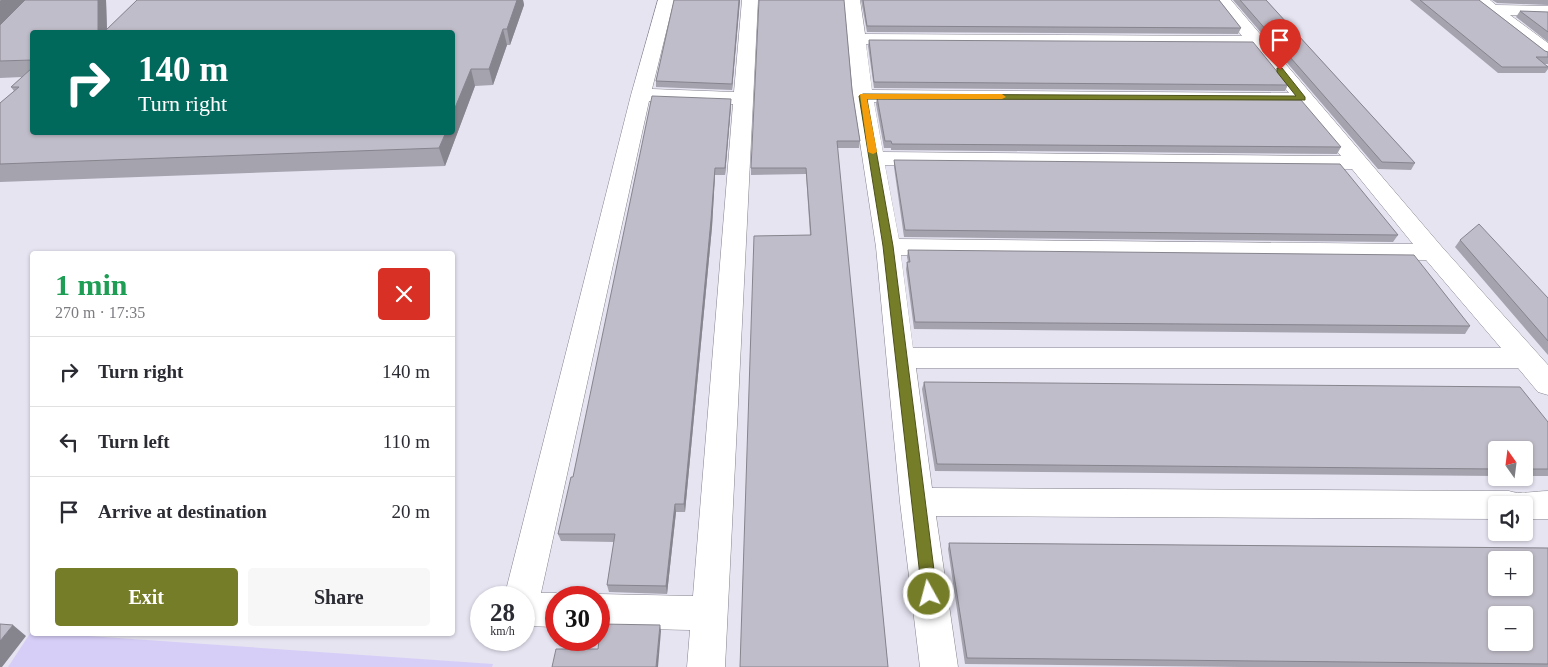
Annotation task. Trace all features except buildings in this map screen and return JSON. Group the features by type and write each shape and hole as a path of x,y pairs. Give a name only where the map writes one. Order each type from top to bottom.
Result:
{"street":[{"path":"525,586 641,95 666,0"},
{"path":"706,667 750,0"},
{"path":"852,0 863,96 888,246 917,502 939,667"},
{"path":"1222,0 1432,252 1548,384"},
{"path":"1491,3 1516,10 1548,10"},
{"path":"1491,3 1548,52"},
{"path":"1516,10 1548,33"},
{"path":"857,39 1256,41"},
{"path":"641,95 743,98"},
{"path":"863,96 1302,98"},
{"path":"874,158 1359,163"},
{"path":"888,246 1432,252"},
{"path":"902,358 1526,358"},
{"path":"917,502 1488,505"},
{"path":"1533,505 1548,505"},
{"path":"610,611 709,613"}],"shaded area":[{"path":"30,634 30,636 88,636 493,664 492,667 8,667"}],"slow traffic":[{"path":"873,152 863,96 1002,97"}],"route":[{"path":"929,594 888,246 863,96 1302,98 1280,70"}]}
